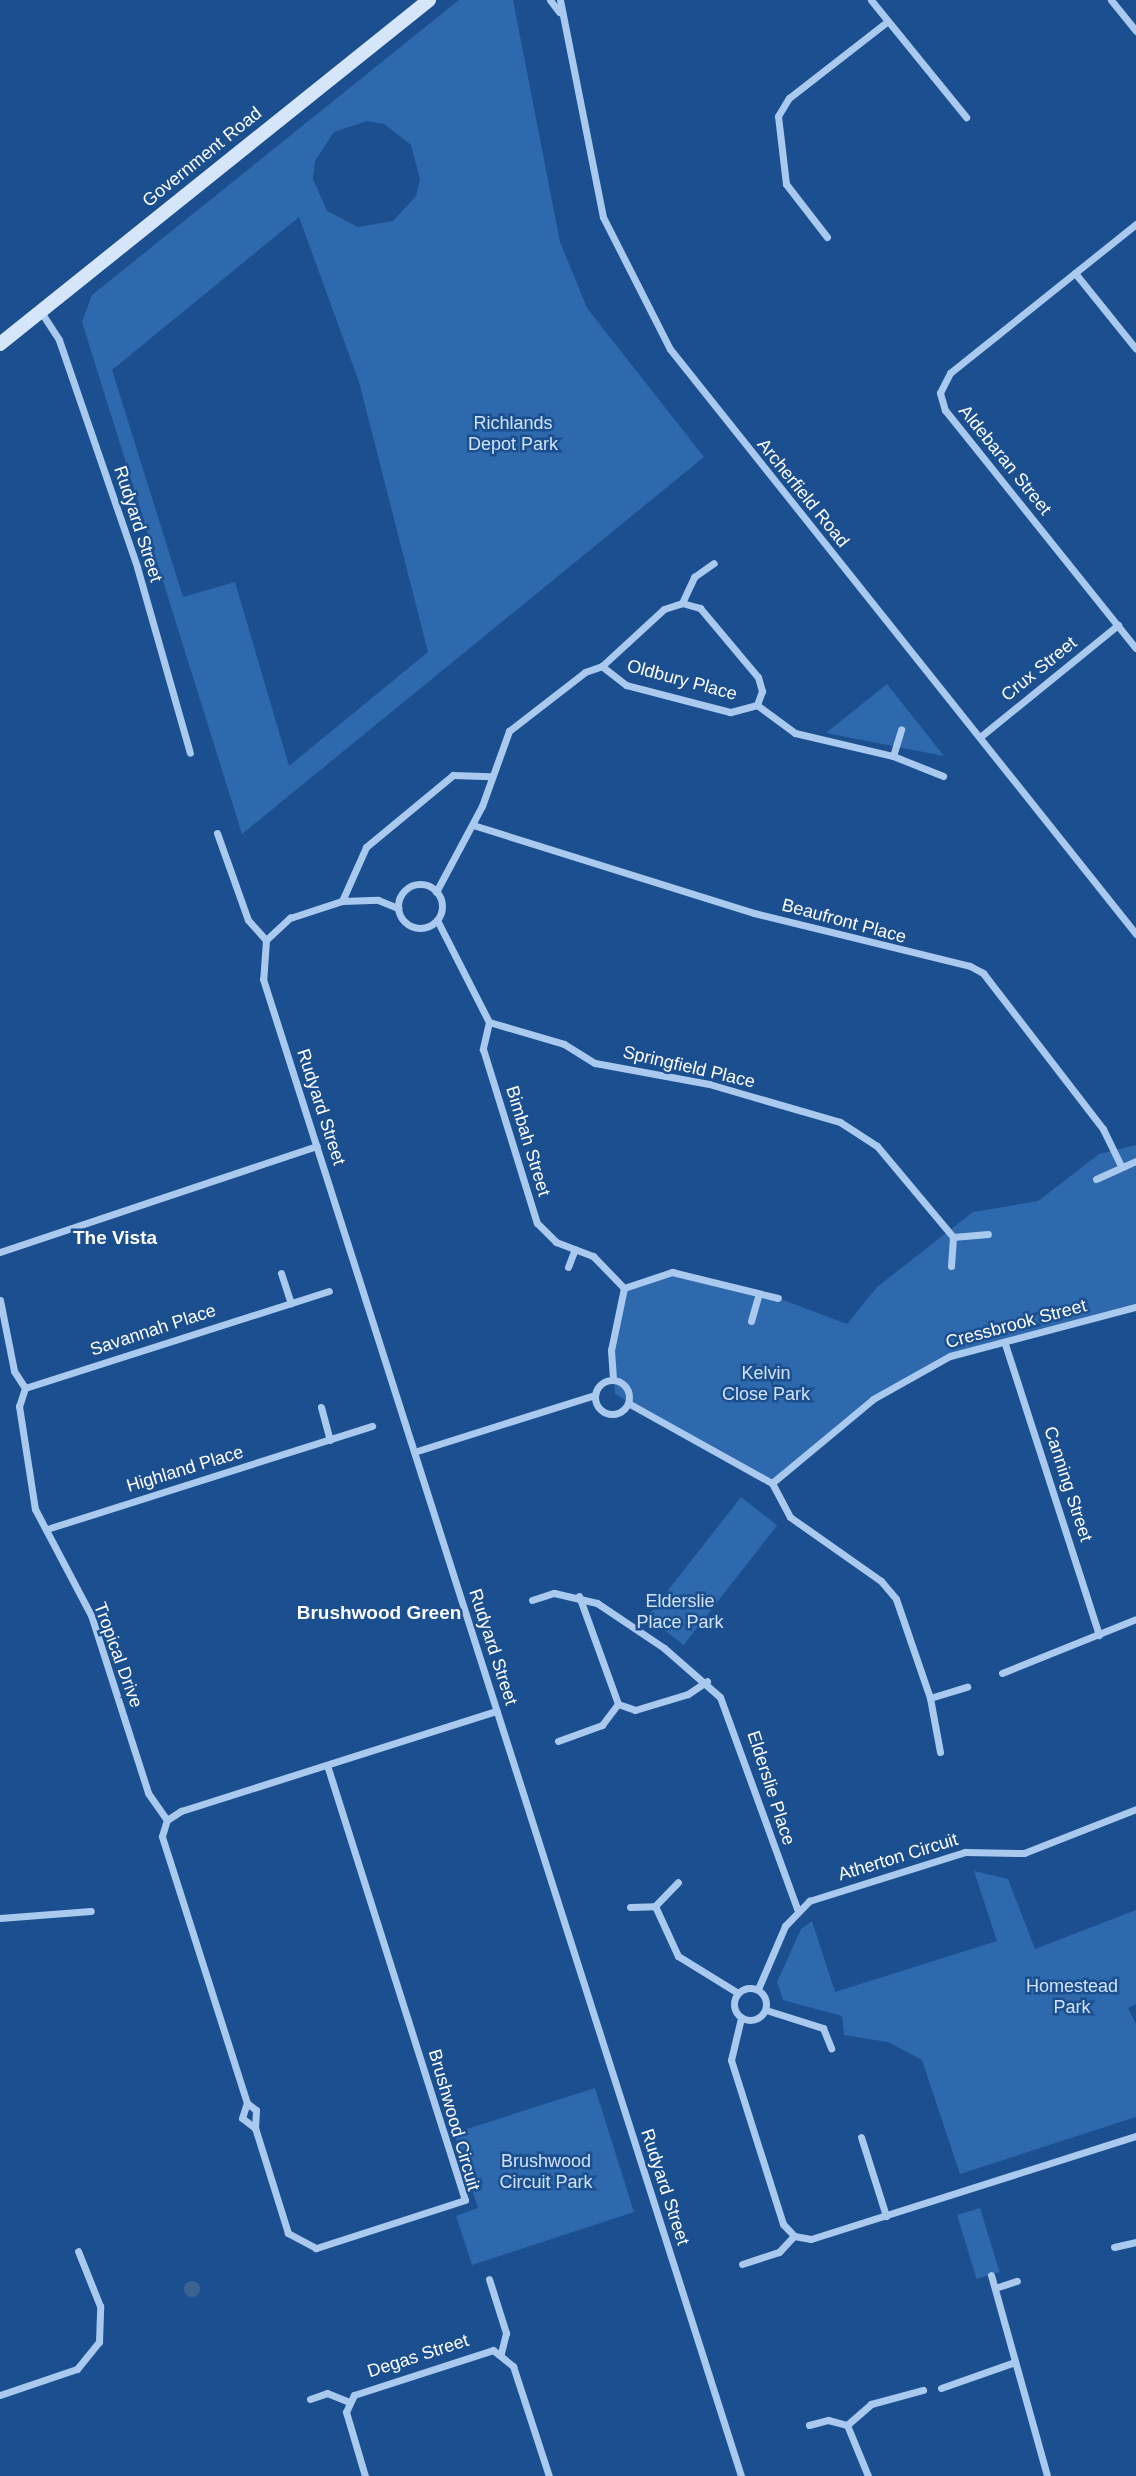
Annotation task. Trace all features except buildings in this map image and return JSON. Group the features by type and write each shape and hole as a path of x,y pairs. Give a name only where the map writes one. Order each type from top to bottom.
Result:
{"street":[{"name":"Government Road","path":"0,344 429,0"},
{"name":"Archerfield Road","path":"550,0 559,13"},
{"name":"Archerfield Road","path":"560,0 559,13 593,182 635,290 713,405 1136,934"},
{"path":"871,0 966,117"},
{"path":"1111,0 1136,31"},
{"path":"827,237 786,184 778,116 789,98 888,21"},
{"name":"Aldebaran Street","path":"1136,224 950,373 940,393 945,410 1136,648"},
{"path":"1074,273 1136,349"},
{"name":"Rudyard Street","path":"40,311 59,340 137,567 190,753"},
{"name":"Oldbury Place","path":"436,892 473,825 509,731 584,672 602,666 617,646 682,603 694,577 714,563"},
{"name":"Oldbury Place","path":"682,603 700,608 758,677 757,705"},
{"name":"Crux Street","path":"980,737 1118,625"},
{"name":"Oldbury Place","path":"602,666 626,685 730,712 757,705"},
{"name":"Oldbury Place","path":"757,705 795,733 893,756 943,776"},
{"path":"893,756 901,729"},
{"path":"342,901 366,846 453,775 490,776"},
{"name":"Beaufront Place","path":"473,825 754,913 970,966 983,973 1103,1129 1120,1164"},
{"path":"217,833 248,920 266,940 290,918 342,901 377,900 398,908 414,927 437,920"},
{"path":"398,908 412,886 436,892 442,906 437,920 489,1022"},
{"name":"Rudyard Street","path":"266,940 263,979 741,2476"},
{"name":"Springfield Place","path":"489,1022 564,1045 596,1063 709,1084 840,1122 877,1146 953,1237"},
{"name":"Bimbah Street","path":"489,1022 483,1049 537,1223 556,1242 593,1256 624,1288"},
{"path":"0,1252 317,1146"},
{"path":"1096,1179 1120,1164 1136,1161"},
{"path":"951,1266 953,1237 988,1234"},
{"path":"568,1267 575,1249"},
{"path":"613,1380 611,1350 624,1288 672,1272 758,1297 778,1298"},
{"path":"281,1273 291,1303"},
{"name":"Savannah Place","path":"24,1388 329,1291"},
{"path":"751,1321 758,1297"},
{"name":"Tropical Drive","path":"0,1300 14,1371 24,1388 19,1406 35,1509 50,1528 52,1549 91,1615 148,1793 167,1820"},
{"name":"Cressbrook Street","path":"772,1483 873,1399 950,1356 1005,1344 1136,1307"},
{"name":"Canning Street","path":"1005,1344 1099,1635"},
{"path":"414,1452 595,1395 613,1380"},
{"path":"613,1380 627,1389 628,1403"},
{"path":"595,1395 606,1412 628,1403"},
{"path":"628,1403 772,1483 790,1517 881,1581 896,1600 930,1698 940,1752"},
{"path":"321,1407 330,1440"},
{"name":"Highland Place","path":"50,1528 372,1426"},
{"path":"532,1600 554,1593 579,1596 618,1704"},
{"name":"Elderslie Place","path":"579,1596 707,1681 731,1714 797,1909"},
{"path":"1002,1673 1136,1619"},
{"path":"618,1704 635,1710 707,1681"},
{"path":"930,1698 967,1687"},
{"path":"558,1741 602,1725 618,1704"},
{"path":"167,1820 497,1711"},
{"name":"Brushwood Circuit","path":"247,2104 256,2110 255,2127 288,2233 300,2244 316,2248 465,2200 327,1765"},
{"name":"Atherton Circuit","path":"797,1909 965,1852 1024,1853 1136,1810"},
{"name":"Brushwood Circuit","path":"167,1820 162,1836 247,2104 242,2118 255,2127"},
{"path":"630,1907 655,1906 678,1882"},
{"path":"655,1906 678,1955 738,1993 758,1989"},
{"path":"766,2010 758,1989 797,1909"},
{"path":"0,1918 91,1911"},
{"path":"738,1993 734,2006 741,2018 730,2060 783,2224 794,2236 811,2239 1136,2136"},
{"path":"741,2018 755,2019 766,2010"},
{"path":"766,2010 823,2028 831,2048"},
{"path":"860,2137 887,2216"},
{"path":"742,2264 779,2252 794,2236"},
{"path":"1114,2247 1136,2242"},
{"path":"0,2395 77,2369 99,2342 100,2306 78,2251"},
{"path":"990,2275 1047,2476"},
{"path":"489,2279 506,2333 501,2353 513,2366 549,2476"},
{"path":"995,2288 1017,2281"},
{"name":"Degas Street","path":"349,2402 378,2386 484,2351 501,2353"},
{"path":"941,2388 1015,2362"},
{"path":"847,2425 871,2404 922,2390"},
{"path":"310,2399 327,2393 349,2402 348,2424 366,2476"},
{"path":"809,2425 828,2420 847,2425"},
{"path":"847,2425 868,2476"}],"green space":[{"name":"Richlands Depot Park","path":"459,0 513,0 560,242 587,308 704,457 242,834 82,322 92,295","holes":["367,121 384,124 411,145 420,179 416,196 393,221 358,227 327,211 313,179 315,161 334,132","299,217 359,382 428,652 289,766 235,582 183,597 112,370"]},
{"path":"887,684 944,756 826,733"},
{"name":"Kelvin Close Park","path":"1136,1145 1136,1307 950,1356 873,1399 772,1483 615,1394 611,1350 624,1288 672,1272 778,1298 847,1324 877,1287 973,1212 1038,1201 1099,1154"},
{"name":"Elderslie Place Park","path":"741,1497 777,1525 684,1645 647,1617"},
{"name":"Homestead Park","path":"974,1871 1008,1879 1035,1949 1136,1910 1136,2004 1128,2008 1136,2024 1136,2117 960,2174 922,2060 888,2042 844,2035 842,2016 783,2000 777,1982 801,1929 812,1921 835,1992 997,1941"},
{"name":"Brushwood Circuit Park","path":"595,2088 634,2212 472,2265 456,2216 478,2208 454,2133"},
{"path":"980,2208 1000,2272 977,2279 957,2215"}],"shaded area":[{"path":"192,2281 198,2283 198,2295 192,2297 186,2295 184,2289 186,2283"}],"district":[{"name":"The Vista","path":"115,1238"},
{"name":"Brushwood Green","path":"379,1613"}]}
